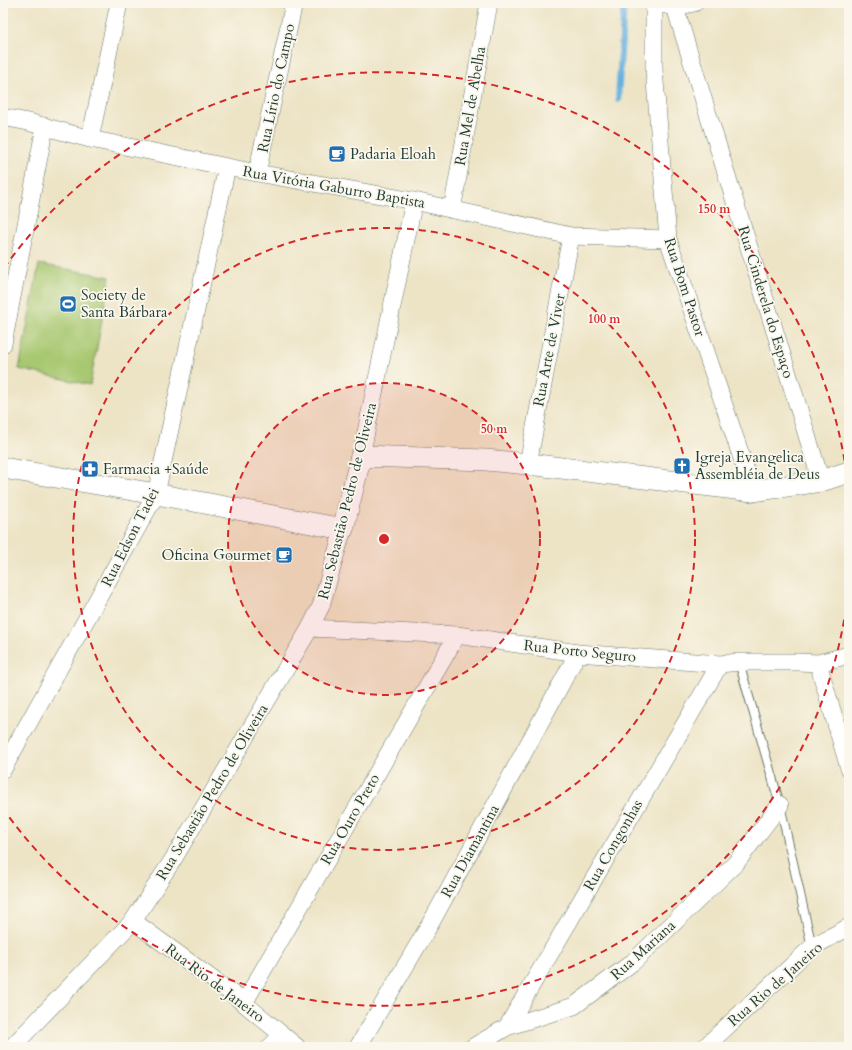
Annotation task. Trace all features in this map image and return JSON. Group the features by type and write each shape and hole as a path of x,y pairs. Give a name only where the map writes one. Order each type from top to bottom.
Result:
{"street":[{"path":"90,140 120,3"},
{"name":"Rua Lírio do Campo","path":"257,173 294,3"},
{"name":"Rua Mel de Abelha","path":"452,210 489,3"},
{"name":"Rua Bom Pastor","path":"654,3 654,69 668,239 753,491"},
{"path":"658,3 675,7 694,3"},
{"name":"Rua Cinderela do Espaço","path":"675,7 822,481"},
{"name":"Rua Vitória Gaburro Baptista","path":"3,117 45,126 90,140 257,173 414,201 571,236 668,239"},
{"path":"3,344 45,126"},
{"name":"Rua Edson Tadei","path":"3,769 156,494 227,167"},
{"name":"Rua Sebastião Pedro de Oliveira","path":"12,1047 133,921 174,858 310,628 321,606 361,456 414,201"},
{"name":"Rua Arte de Viver","path":"528,464 571,236"},
{"path":"361,456 486,460 753,491 822,481 849,472"},
{"path":"3,468 156,494 342,529"},
{"name":"Rua Porto Seguro","path":"310,628 457,634 578,653 720,664 739,662 818,663 849,655"},
{"name":"Rua Ouro Preto","path":"244,1004 457,634"},
{"name":"Rua Diamantina","path":"358,1047 433,919 578,653"},
{"path":"818,663 849,768"},
{"name":"Rua Congonhas","path":"507,1027 720,664"},
{"name":"Rua Mariana","path":"473,1047 507,1027 574,1006 633,962 736,863 780,806"},
{"name":"Rua Rio de Janeiro","path":"133,921 234,995 297,1047"},
{"name":"Rua Rio de Janeiro","path":"705,1047 812,947 849,927"},
{"path":"270,1047 282,1035"}],"lane":[{"path":"739,662 780,806 812,947"}],"green space":[{"name":"Society de Santa Bárbara","path":"39,264 110,277 90,385 19,369"}],"waterway":[{"path":"618,100 624,3"}],"place":[{"name":"Padaria Eloah","path":"337,154"},
{"name":"Society de Santa Bárbara","path":"68,304"},
{"name":"Igreja Evangelica Assembléia de Deus","path":"682,466"},
{"name":"Farmacia +Saúde","path":"90,469"},
{"name":"Oficina Gourmet","path":"284,555"}]}
